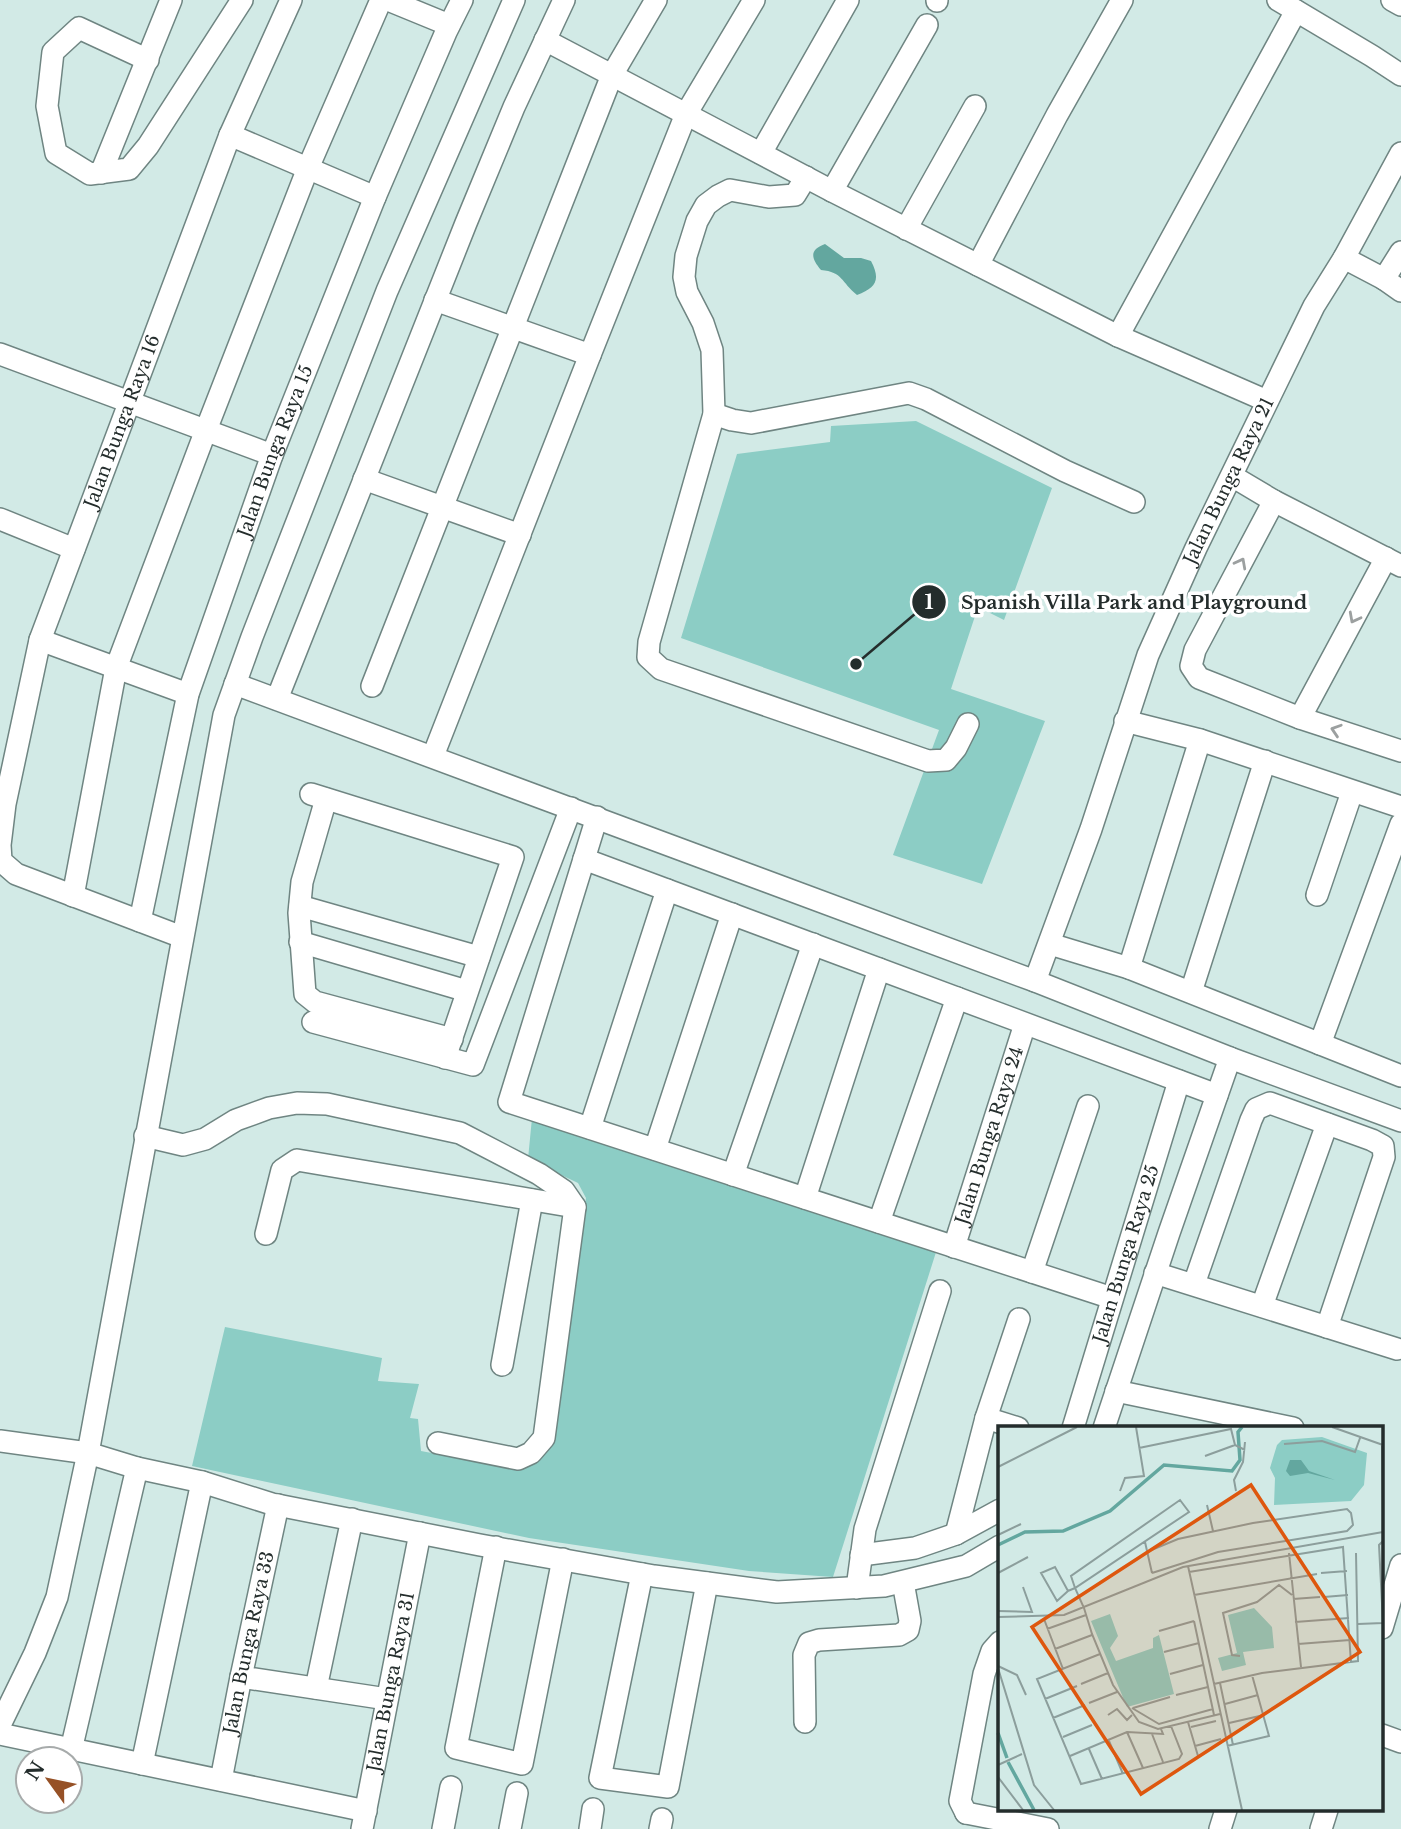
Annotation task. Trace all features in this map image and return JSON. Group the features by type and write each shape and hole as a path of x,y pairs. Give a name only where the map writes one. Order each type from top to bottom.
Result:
{"street":[{"path":"101,173 171,0"},
{"path":"148,60 79,29 53,52 47,106 56,153 90,174 129,169 148,146 242,0"},
{"name":"Jalan Bunga Raya 16","path":"0,855 5,804 40,640 230,135 291,0"},
{"path":"74,896 116,668 205,430 308,168 381,0"},
{"path":"388,0 449,25"},
{"name":"Jalan Bunga Raya 15","path":"140,921 188,694 272,455 375,197 462,0"},
{"path":"0,1725 35,1653 57,1597 88,1453 224,715 387,291 513,0"},
{"path":"277,699 514,107 564,0"},
{"path":"372,686 612,75 656,0"},
{"path":"433,756 686,114 754,0"},
{"path":"761,153 848,0"},
{"path":"978,265 1057,115 1122,0"},
{"path":"1392,0 1401,5"},
{"path":"1118,336 1287,5 1401,75"},
{"path":"832,191 927,25"},
{"path":"545,40 832,191 1118,336 1267,401"},
{"path":"906,229 975,106"},
{"path":"230,135 375,197"},
{"name":"Jalan Bunga Raya 21","path":"1035,981 1091,829 1148,655 1196,548 1314,306 1344,258 1401,153"},
{"path":"806,177 796,195 769,197 730,190 706,205 697,221 686,256 684,277 687,292 703,323 712,350 714,414 674,549 649,642 648,657 661,669 928,761 946,760 956,748 968,724"},
{"path":"1344,258 1393,285 1401,253"},
{"path":"435,300 590,355"},
{"path":"0,354 272,455"},
{"path":"714,414 751,424 909,393 926,399 1065,471 1134,502"},
{"path":"1232,476 1274,501 1393,562 1300,718"},
{"path":"364,479 520,535"},
{"path":"1274,501 1195,650 1191,666 1199,678 1300,718 1401,751"},
{"path":"0,519 74,549"},
{"path":"40,640 188,694"},
{"path":"235,684 1035,981 1230,1058 1401,1121"},
{"path":"1125,721 1200,740 1401,807"},
{"path":"1129,968 1200,740"},
{"path":"1191,992 1265,761"},
{"path":"1317,895 1352,792"},
{"path":"448,1048 513,857 319,797 302,882 300,906 305,994 314,1002 448,1048 473,1065 571,808"},
{"path":"597,817 509,1102 1112,1298"},
{"path":"1320,1044 1401,824"},
{"path":"0,855 1,861 16,874 182,937"},
{"path":"584,859 1217,1095"},
{"path":"590,1128 667,890"},
{"path":"300,906 479,957"},
{"path":"655,1149 732,914"},
{"path":"300,942 467,991"},
{"path":"733,1175 813,944"},
{"path":"1050,944 1129,968 1401,1076"},
{"path":"805,1198 878,969"},
{"path":"879,1222 957,998"},
{"path":"313,1022 448,1048"},
{"name":"Jalan Bunga Raya 24","path":"954,1247 1025,1024"},
{"path":"1105,1426 1230,1058"},
{"name":"Jalan Bunga Raya 25","path":"1074,1426 1179,1081"},
{"path":"145,1136 183,1145 205,1139 236,1120 269,1108 297,1103 327,1104 460,1133 539,1174 564,1191 575,1207 544,1438 531,1452 518,1459 438,1443"},
{"path":"1194,1284 1251,1119 1256,1109 1269,1103 1383,1146 1384,1157 1326,1327"},
{"path":"1032,1272 1087,1106"},
{"path":"1262,1307 1327,1124"},
{"path":"266,1234 282,1170 297,1160 575,1207"},
{"path":"502,1365 532,1200"},
{"path":"1155,1273 1397,1349"},
{"path":"857,1588 865,1529 940,1291"},
{"path":"956,1534 986,1418 1018,1319"},
{"path":"1116,1391 1283,1426"},
{"path":"986,1418 1012,1426"},
{"path":"0,1441 88,1453 137,1468 202,1482 278,1505 419,1533 642,1574 777,1592 884,1586 966,1566 998,1547"},
{"path":"72,1745 137,1468"},
{"path":"142,1764 202,1482"},
{"name":"Jalan Bunga Raya 33","path":"221,1780 278,1505"},
{"path":"861,1555 915,1548 956,1534 998,1511"},
{"path":"316,1689 352,1519"},
{"name":"Jalan Bunga Raya 31","path":"364,1820 419,1533"},
{"path":"496,1546 456,1748 522,1764 562,1559"},
{"path":"1384,1622 1401,1565"},
{"path":"642,1574 600,1778 668,1787 707,1583"},
{"path":"805,1722 804,1654 808,1643 899,1634 908,1630 910,1621 903,1582"},
{"path":"998,1644 992,1651 992,1675 960,1801 965,1821 1048,1829"},
{"path":"241,1677 387,1699"},
{"path":"0,1734 49,1745"},
{"path":"1384,1736 1401,1742"},
{"path":"84,1753 221,1780 364,1820"},
{"path":"443,1829 452,1787"},
{"path":"510,1829 517,1793"},
{"path":"1220,1829 1225,1812"},
{"path":"1321,1829 1326,1812"}],"shaded area":[{"path":"825,244 844,258 871,261 876,273 872,286 857,295 838,275 821,270 813,255 816,249"},
{"path":"916,421 1052,488 1004,620 978,607 951,689 1045,721 982,884 893,855 939,730 681,638 737,454 830,442 831,426"},
{"path":"532,1118 937,1249 833,1577 749,1571 529,1538 192,1466 225,1327 382,1358 378,1381 419,1384 410,1418 418,1419 421,1451 522,1470 551,1443 586,1198 578,1183 528,1159"}],"place":[{"name":"Spanish Villa Park and Playground","path":"856,664"}]}
